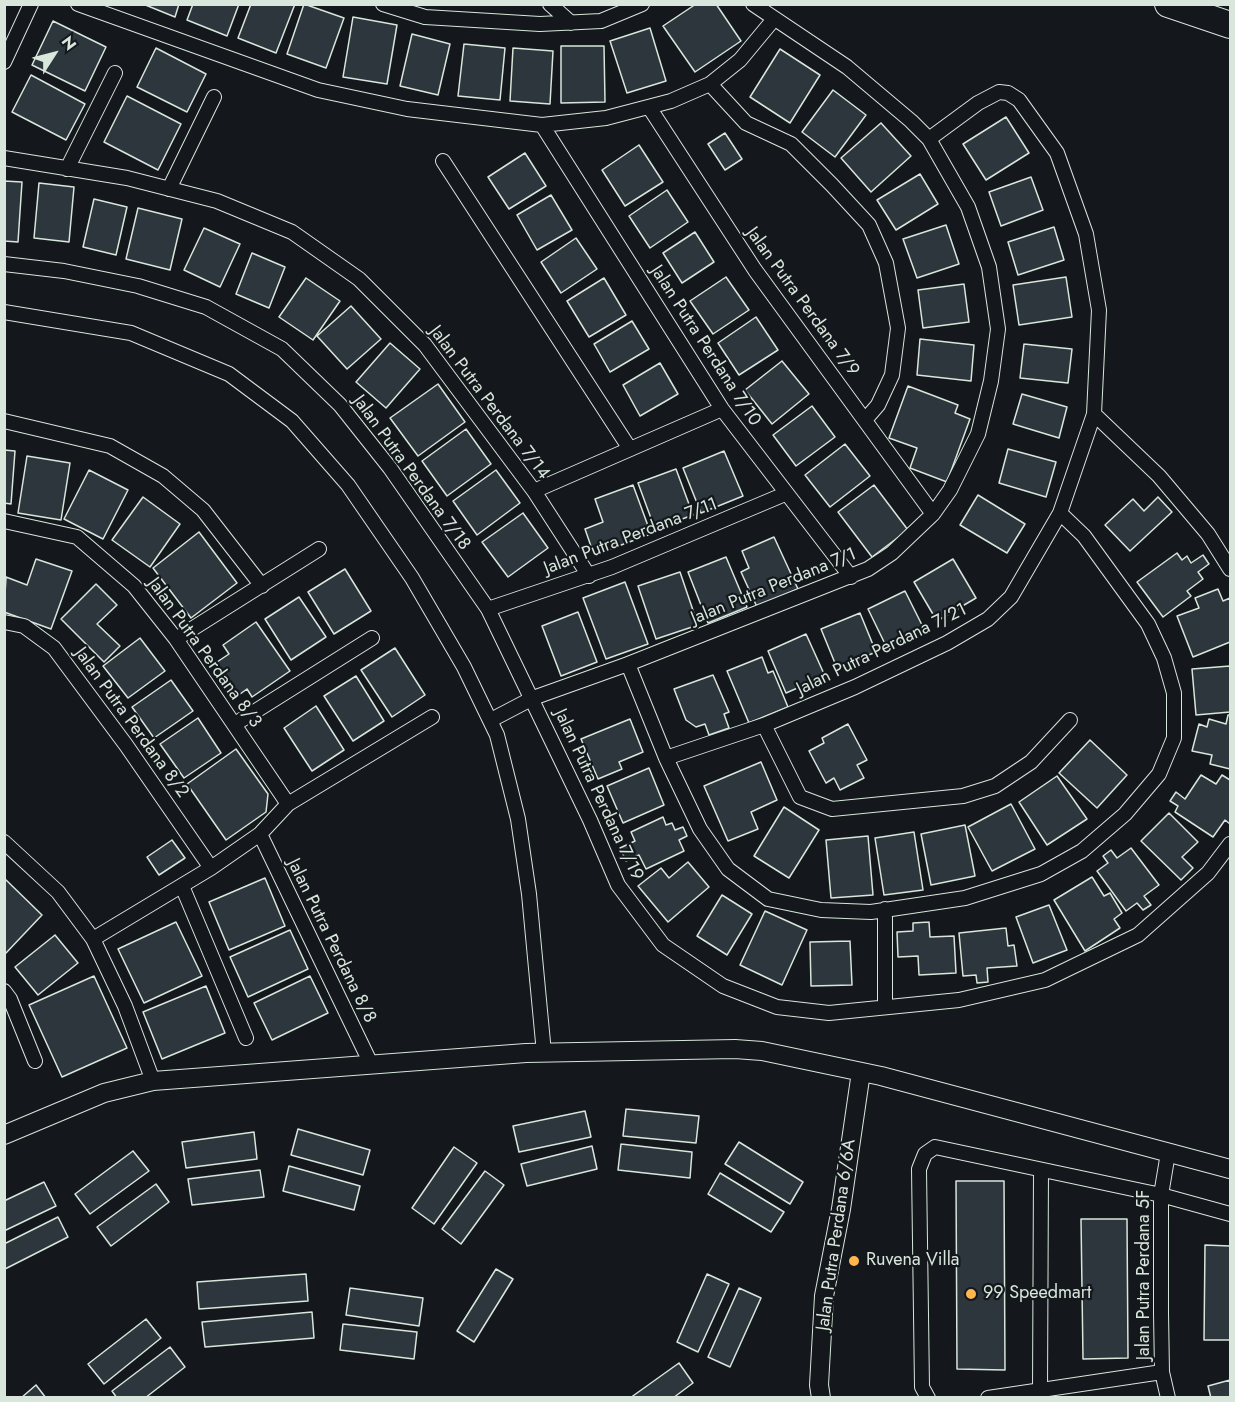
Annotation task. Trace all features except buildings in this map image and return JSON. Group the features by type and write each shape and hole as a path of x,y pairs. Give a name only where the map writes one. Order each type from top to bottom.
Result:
{"highway":[{"path":"1168,4 1230,24"}],"street":[{"path":"4,62 31,4"},
{"path":"78,4 318,90 407,109 542,125 606,118 671,101 710,84 740,60 774,19"},
{"path":"383,4 425,17 571,24 601,21 642,4"},
{"path":"550,4 571,24"},
{"name":"Jalan Putra Perdana 7/1","path":"491,720 533,698 628,664 851,577 892,554 933,514 950,490 978,434 991,381 998,329 989,267 971,217 929,139 847,67 753,4"},
{"path":"67,169 115,73"},
{"path":"710,84 746,123 791,144 868,225 882,253 886,263 898,328 892,375 878,405 865,420"},
{"name":"Jalan Putra Perdana 7/21","path":"666,758 764,725 865,682 947,643 988,619 1011,597 1060,513 1094,414 1099,310 1086,234 1057,153 1019,100 1008,93 999,92 978,103 929,139"},
{"path":"169,189 214,97"},
{"name":"Jalan Putra Perdana 7/9","path":"650,107 756,270 933,514"},
{"name":"Jalan Putra Perdana 7/10","path":"542,125 722,410 851,577"},
{"name":"Jalan Putra Perdana 7/14","path":"4,158 128,178 217,201 292,232 359,279 425,345 534,491 589,576"},
{"path":"443,161 630,449"},
{"name":"Jalan Putra Perdana 7/18","path":"4,264 64,271 138,286 206,307 282,349 340,405 390,468 488,609 533,698"},
{"path":"4,312 131,333 229,374 292,421 348,485 412,578 464,667 491,720 518,819 529,894 535,978 544,1053"},
{"path":"534,491 722,410"},
{"path":"1094,414 1159,476 1208,534 1230,569"},
{"path":"4,420 110,446 163,476 203,510 262,586"},
{"name":"Jalan Putra Perdana 7/11","path":"488,609 589,576 785,494"},
{"path":"628,664 666,758 700,829 728,869 768,899 821,910 885,909 965,898 1041,874 1082,851 1125,814 1159,774 1174,738 1174,693 1164,658 1148,624 1122,585 1084,536 1060,513"},
{"name":"Jalan Putra Perdana 8/3","path":"4,521 77,537 134,586 176,639 288,804"},
{"path":"176,639 319,549"},
{"name":"Jalan Putra Perdana 8/2","path":"4,622 24,626 54,648 126,745 211,868"},
{"path":"235,724 372,638"},
{"name":"Jalan Putra Perdana 7/19","path":"533,698 618,885 663,945 723,986 777,1008 829,1013 959,1000 1045,980 1138,935 1208,873 1230,844"},
{"path":"93,939 211,868 260,834 288,804 432,717"},
{"path":"764,725 800,797 832,809 954,797 995,786 1031,762 1070,720"},
{"name":"Jalan Putra Perdana 8/8","path":"260,834 371,1064"},
{"path":"4,842 58,892 93,939 125,1006 153,1081"},
{"path":"182,886 246,1038"},
{"path":"885,909 885,1006"},
{"path":"4,991 10,999 35,1061"},
{"path":"4,1135 104,1093 153,1081 544,1053 735,1049 762,1051 861,1072 1230,1169"},
{"name":"Jalan Putra Perdana 6/6A","path":"821,1398 819,1385 824,1296 841,1209 861,1072"},
{"path":"928,1398 922,1387 919,1168 925,1154 935,1147 1161,1196 1230,1214"},
{"name":"Jalan Putra Perdana 5F","path":"1168,1153 1161,1196 1162,1372 1168,1398"},
{"path":"1040,1389 1041,1170"},
{"path":"988,1398 1162,1372"}],"place":[{"name":"Ruvena Villa","path":"854,1261"},
{"name":"99 Speedmart","path":"971,1294"}]}
